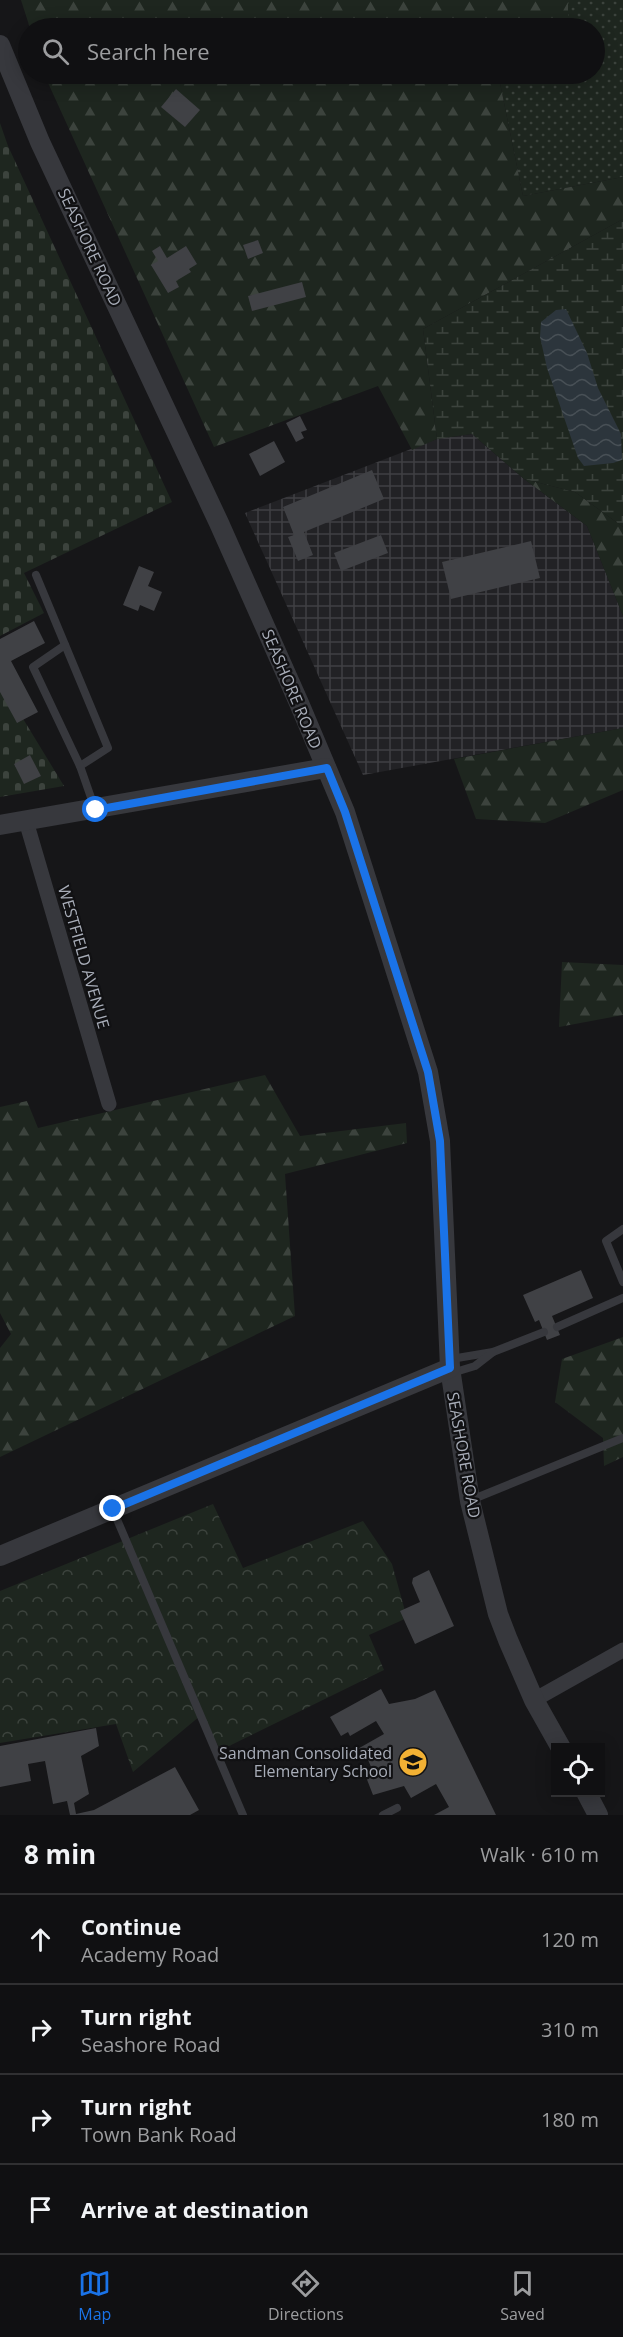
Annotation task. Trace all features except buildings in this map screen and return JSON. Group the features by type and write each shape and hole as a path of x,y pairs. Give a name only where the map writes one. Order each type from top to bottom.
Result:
{"street":[{"name":"SEASHORE ROAD","path":"0,45 40,142 219,523 345,812 428,1072 433,1095 440,1141 450,1367 470,1501 498,1614 534,1700 558,1743"},
{"path":"0,825 327,768"},
{"name":"WESTFIELD AVENUE","path":"26,821 109,1104"},
{"path":"0,1556 450,1367"},
{"path":"534,1700 623,1650"},
{"path":"589,1797 598,1815"}],"lane":[{"path":"36,575 108,748 80,766"},
{"path":"65,645 33,667 80,766 96,810"},
{"path":"623,1229 606,1241 623,1282"},
{"path":"557,1328 623,1298"},
{"path":"450,1367 544,1332"},
{"path":"450,1367 475,1366 492,1352"},
{"path":"470,1501 623,1438"},
{"path":"113,1509 243,1815"},
{"path":"383,1815 397,1808"}],"shaded area":[{"path":"472,434 524,479 587,526 623,616 623,728 363,775 245,513 437,439"}],"green space":[{"path":"21,0 568,0 568,18 27,18"},
{"path":"568,0 623,0 623,177 523,196 500,84 605,84 605,18 568,18"},
{"path":"49,84 500,84 523,196 623,177 623,219 423,329 437,439 412,450 378,386 214,447"},
{"path":"0,123 8,146 172,502 24,573 44,613 0,636"},
{"path":"623,219 623,527 575,492 524,479 472,434 437,439 423,329"},
{"path":"524,479 575,492 623,527 623,616 587,526"},
{"path":"0,681 64,786 0,797"},
{"path":"623,728 623,790 545,823 476,819 454,759"},
{"path":"562,962 623,965 623,1015 559,1027"},
{"path":"265,1075 300,1136 406,1123 407,1143 285,1174 295,1316 0,1457 0,1348 11,1334 0,1313 0,1107 27,1101 38,1128"},
{"path":"623,1337 623,1457 604,1466 603,1438 555,1402 562,1359"},
{"path":"213,1504 243,1568 363,1521 392,1564 407,1618 369,1635 384,1670 221,1750 200,1716 133,1772 116,1724 0,1743 0,1591"}],"water":[{"path":"566,309 587,353 598,388 621,434 622,460 584,466 578,458 547,368 540,337 541,322 556,310"}],"place":[{"name":"Sandman Consolidated Elementary School","path":"413,1762"}],"route":[{"path":"96,810 327,768 345,812 428,1072 435,1106 440,1141 450,1368 113,1509"}]}
